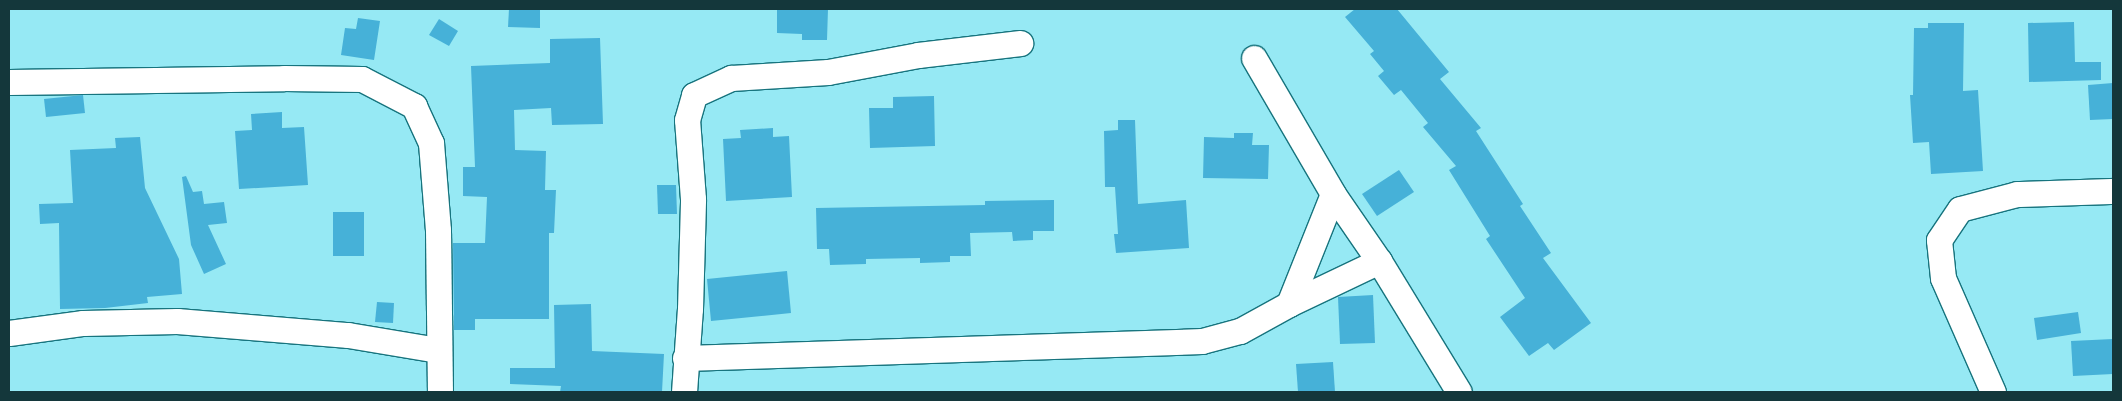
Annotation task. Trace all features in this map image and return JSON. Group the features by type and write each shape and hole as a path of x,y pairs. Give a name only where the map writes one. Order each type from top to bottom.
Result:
{"street":[{"path":"684,392 690,309 692,199 687,120 694,94 731,78 828,72 918,55 1020,42"},
{"path":"1254,58 1333,194 1379,261 1459,392"},
{"path":"9,82 284,78 362,79 414,106 431,144 438,230 440,392"},
{"path":"1993,392 1942,278 1940,240 1960,209 2017,194 2113,191"},
{"path":"1289,304 1333,194"},
{"path":"685,358 1202,341 1240,331 1289,304 1379,261"},
{"path":"9,333 83,323 177,321 348,335 438,350"}],"building":[{"path":"509,9 540,9 540,28 508,27"},
{"path":"777,9 828,9 827,40 802,40 802,34 777,33"},
{"path":"1355,9 1397,9 1449,72 1440,79 1481,128 1476,131 1523,204 1520,206 1551,253 1543,258 1591,323 1554,350 1548,343 1529,356 1500,317 1525,298 1486,239 1490,236 1449,170 1456,166 1423,127 1428,123 1401,90 1394,95 1378,76 1384,71 1370,54 1374,51 1345,17"},
{"path":"358,18 380,21 374,60 341,55 345,28 356,29"},
{"path":"439,19 458,31 449,46 429,35"},
{"path":"2074,22 2075,62 2101,62 2101,80 2029,82 2028,23"},
{"path":"1928,23 1964,23 1963,91 1978,90 1983,171 1931,174 1929,142 1913,143 1910,95 1913,95 1914,28 1928,28"},
{"path":"600,38 603,124 552,125 551,108 514,110 515,150 546,151 545,190 556,190 554,233 549,233 549,319 475,319 475,330 454,330 453,243 485,243 487,197 463,196 463,167 475,167 471,66 550,63 550,39"},
{"path":"2113,83 2113,119 2090,120 2088,85"},
{"path":"83,95 85,113 46,117 44,99"},
{"path":"934,96 935,146 870,148 869,108 893,108 893,97"},
{"path":"282,112 282,128 304,127 308,185 239,189 235,131 252,130 251,114"},
{"path":"1118,120 1135,120 1138,204 1186,200 1189,248 1116,253 1114,234 1118,234 1115,187 1105,187 1104,131 1118,130"},
{"path":"773,128 773,137 789,136 792,197 726,201 723,139 741,138 740,130"},
{"path":"1234,133 1253,133 1252,145 1269,145 1268,179 1203,178 1204,137 1234,138"},
{"path":"140,137 145,188 179,259 182,294 147,297 148,303 105,308 60,309 59,223 40,224 39,204 73,203 70,150 116,148 115,138"},
{"path":"1399,170 1414,192 1377,216 1362,194"},
{"path":"186,176 193,192 202,191 204,204 224,202 227,223 208,225 226,264 204,274 191,245 182,177"},
{"path":"657,185 676,185 677,214 658,214"},
{"path":"1054,200 1054,231 1033,231 1033,240 1013,241 1012,232 970,233 971,256 950,256 950,262 920,263 920,258 866,259 866,264 830,265 829,249 817,249 816,208 985,205 985,201"},
{"path":"333,212 364,212 364,256 333,256"},
{"path":"787,271 791,313 711,321 707,279"},
{"path":"1373,295 1375,343 1340,344 1338,297"},
{"path":"377,302 394,303 393,323 375,322"},
{"path":"591,304 592,351 664,354 662,392 560,392 561,386 510,384 510,368 555,368 554,305"},
{"path":"2078,312 2081,333 2037,340 2034,318"},
{"path":"2113,339 2113,374 2073,376 2071,341"},
{"path":"1333,362 1335,392 1298,392 1296,364"}]}
